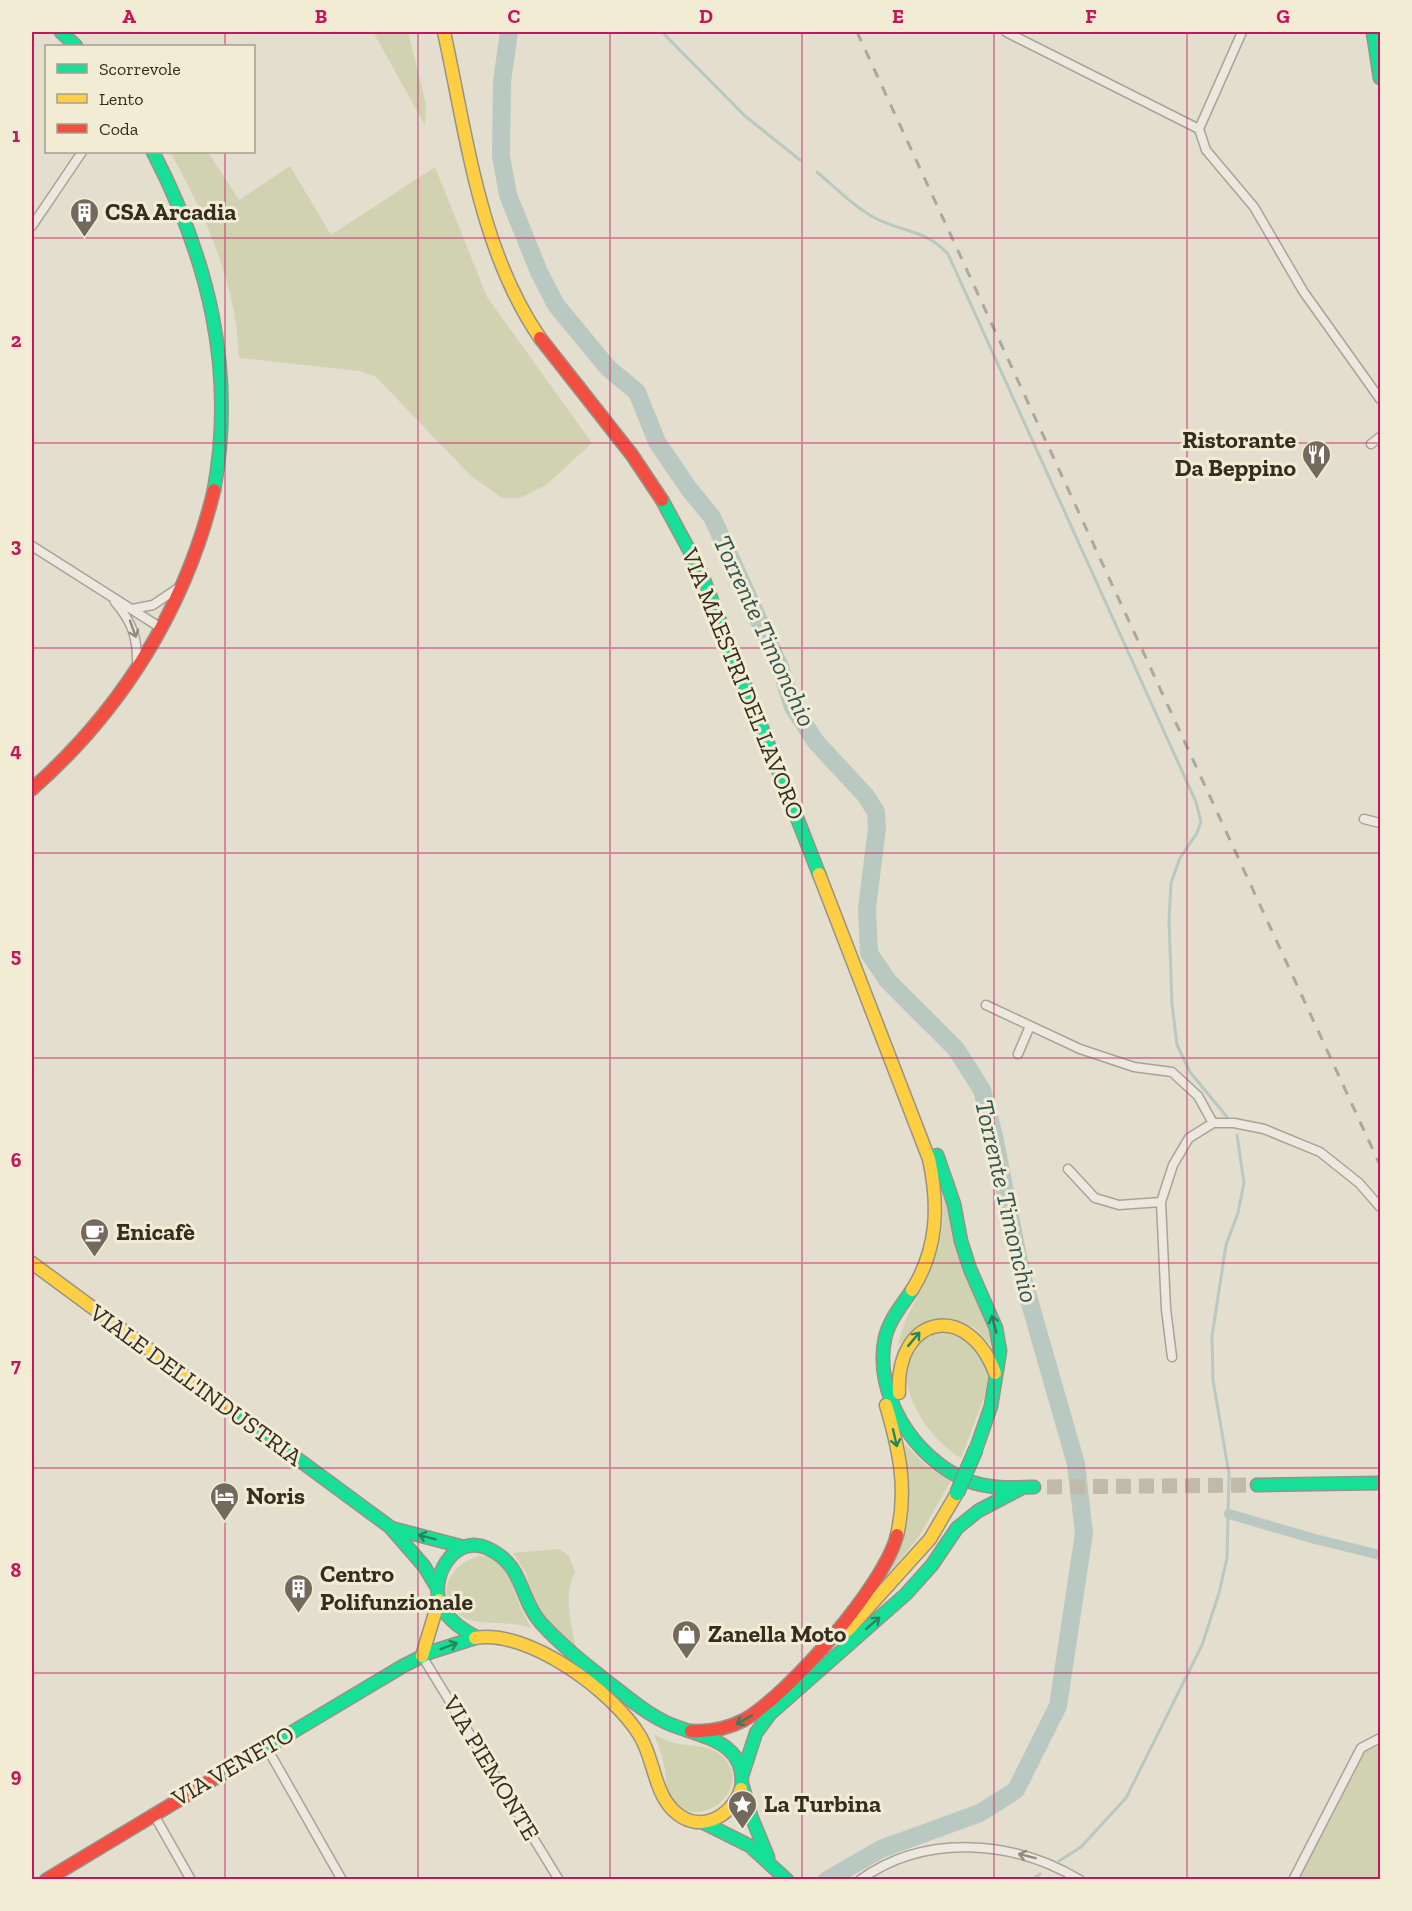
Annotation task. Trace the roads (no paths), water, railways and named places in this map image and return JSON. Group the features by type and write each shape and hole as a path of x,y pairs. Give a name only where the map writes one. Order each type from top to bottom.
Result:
{"main road":[{"path":"61,32 75,45"},
{"name":"VIA MAESTRI DEL LAVORO","path":"444,32 491,242 503,273 519,305 537,333 633,457 668,510 700,570 924,1142 936,1192 933,1239 918,1279 906,1298"},
{"path":"1373,32 1380,78"},
{"path":"32,789 74,751 137,671 181,586 207,520 214,488 220,416 220,354 206,282 178,199 154,153"},
{"path":"767,1711 870,1609 930,1539 957,1493 976,1449 996,1382 1000,1351 996,1328 970,1269 941,1166 908,1086 886,1046"},
{"name":"VIALE DELL'INDUSTRIA","path":"32,1263 390,1527 424,1566 454,1624 476,1637 500,1635 520,1639 566,1665 637,1730 645,1744 661,1792 668,1804 682,1817 734,1834 768,1858 787,1880"},
{"path":"704,1823 726,1813 742,1781 756,1733 767,1711 871,1592 896,1543 902,1512 903,1479 882,1388 880,1359 885,1340 906,1298"},
{"path":"906,1298 892,1352 892,1368 900,1393 921,1433 938,1453 982,1476 1035,1487"},
{"path":"900,1393 898,1370 910,1341 922,1330 941,1324 959,1327 973,1334 987,1350 996,1382"},
{"path":"885,1340 886,1379 892,1401 913,1439 926,1453 965,1480 1001,1488 1035,1487"},
{"path":"1257,1485 1380,1483"},
{"path":"691,1731 722,1730 767,1711 906,1594 932,1566 957,1528 978,1512 1035,1487"},
{"name":"VIALE DELL'INDUSTRIA","path":"390,1527 464,1547 490,1549 502,1557 518,1574 534,1615 545,1627 644,1710 671,1725 711,1738 729,1750 768,1858"},
{"path":"422,1656 444,1562 464,1547"},
{"name":"VIA VENETO","path":"46,1880 153,1812 267,1748 370,1684 422,1656 476,1637"}],"street":[{"path":"1006,32 1199,129"},
{"path":"1242,32 1199,129 1206,150 1254,207 1303,291 1380,399"},
{"path":"32,226 81,153"},
{"path":"1371,444 1380,437"},
{"path":"32,546 161,628"},
{"path":"131,609 153,605 181,586"},
{"path":"109,595 132,623 136,635 137,671"},
{"path":"1364,819 1380,823"},
{"path":"986,1005 1060,1041 1112,1060 1172,1072 1198,1096 1217,1123"},
{"path":"1018,1053 1030,1026"},
{"path":"1172,1357 1166,1309 1161,1202 1173,1165 1189,1138 1217,1123 1234,1122 1264,1129 1320,1152 1365,1189 1380,1207"},
{"path":"1068,1169 1095,1198 1119,1205 1161,1202"},
{"name":"VIA PIEMONTE","path":"422,1656 559,1880"},
{"path":"1293,1880 1361,1748 1380,1738"},
{"path":"267,1748 342,1880"},
{"path":"153,1812 190,1880"},
{"path":"860,1880 877,1868 910,1855 964,1847 999,1850 1036,1858 1080,1880"}],"waterway":[{"name":"Torrente Timonchio","path":"509,32 502,82 501,156 508,195 539,272 556,305 608,368 637,392 657,442 689,489 712,517 780,667 793,707 816,742 866,796 876,812 877,828 867,908 869,953 888,981 956,1049 982,1090 994,1136 1021,1272 1076,1464 1084,1533 1058,1706 1016,1790 980,1813 881,1849 827,1880"},
{"path":"662,32 745,116 800,160"},
{"path":"817,172 867,213 886,223 931,240 948,254 1196,802 1201,822 1197,833 1180,858 1171,883 1169,920 1172,1004 1177,1045 1190,1072 1227,1117"},
{"path":"1059,1861 1081,1847 1126,1798 1202,1645 1219,1593 1227,1558 1229,1474 1213,1380 1212,1336 1226,1245 1238,1213 1244,1183 1237,1135"},
{"path":"1229,1514 1380,1555"},
{"path":"1032,1880 1040,1874"}],"tunnel":[{"path":"1047,1487 1257,1485"}],"railway":[{"path":"857,32 1380,1165"}],"place":[{"name":"CSA Arcadia","path":"84,238"},
{"name":"Ristorante Da Beppino","path":"1317,480"},
{"name":"Enicafè","path":"95,1258"},
{"name":"Noris","path":"225,1522"},
{"name":"Centro Polifunzionale","path":"299,1614"},
{"name":"Zanella Moto","path":"687,1660"},
{"name":"La Turbina","path":"743,1830"}]}
